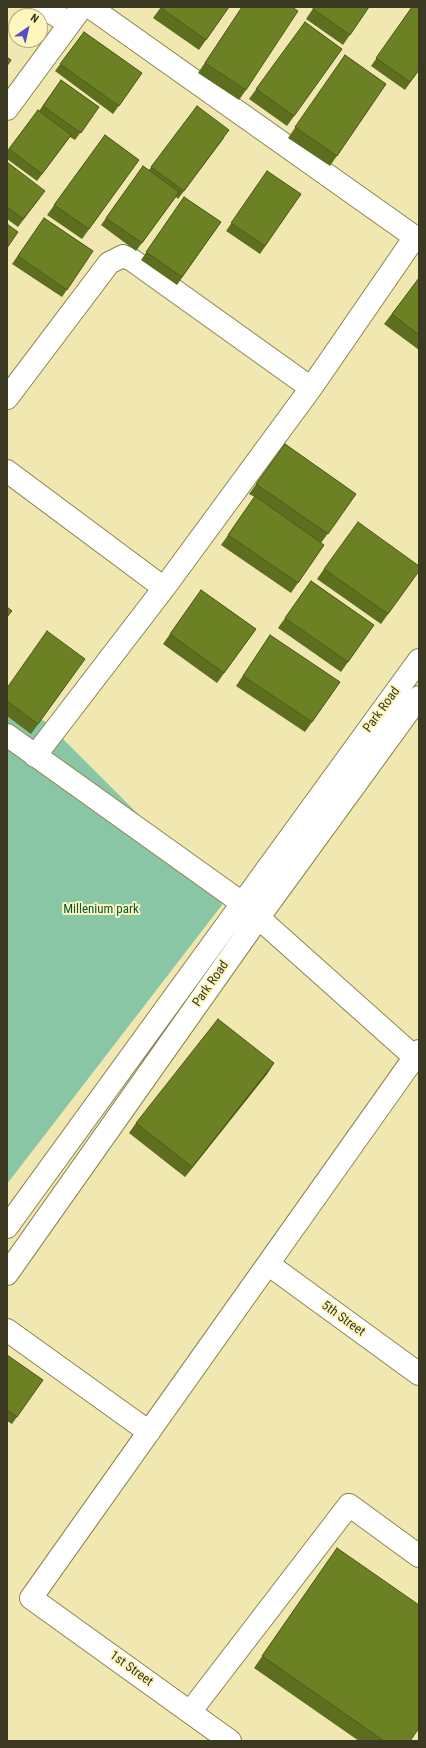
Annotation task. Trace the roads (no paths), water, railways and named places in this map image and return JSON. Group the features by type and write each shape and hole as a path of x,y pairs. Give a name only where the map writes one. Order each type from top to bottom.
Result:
{"street":[{"path":"7,109 75,15 42,7"},
{"path":"35,756 164,588 311,388 417,238 90,7"},
{"path":"7,398 108,263 123,256 132,260 311,388"},
{"path":"7,471 164,588"},
{"name":"Park Road","path":"7,1227 419,660"},
{"name":"Park Road","path":"7,1274 259,917 419,697"},
{"path":"7,735 242,903 417,1057 149,1432 7,1330"},
{"name":"5th Street","path":"268,1264 419,1374"},
{"name":"1st Street","path":"149,1432 31,1598 230,1741"},
{"path":"190,1712 349,1505 419,1556"}],"park label":[{"name":"Millenium park","path":"101,910"}]}
